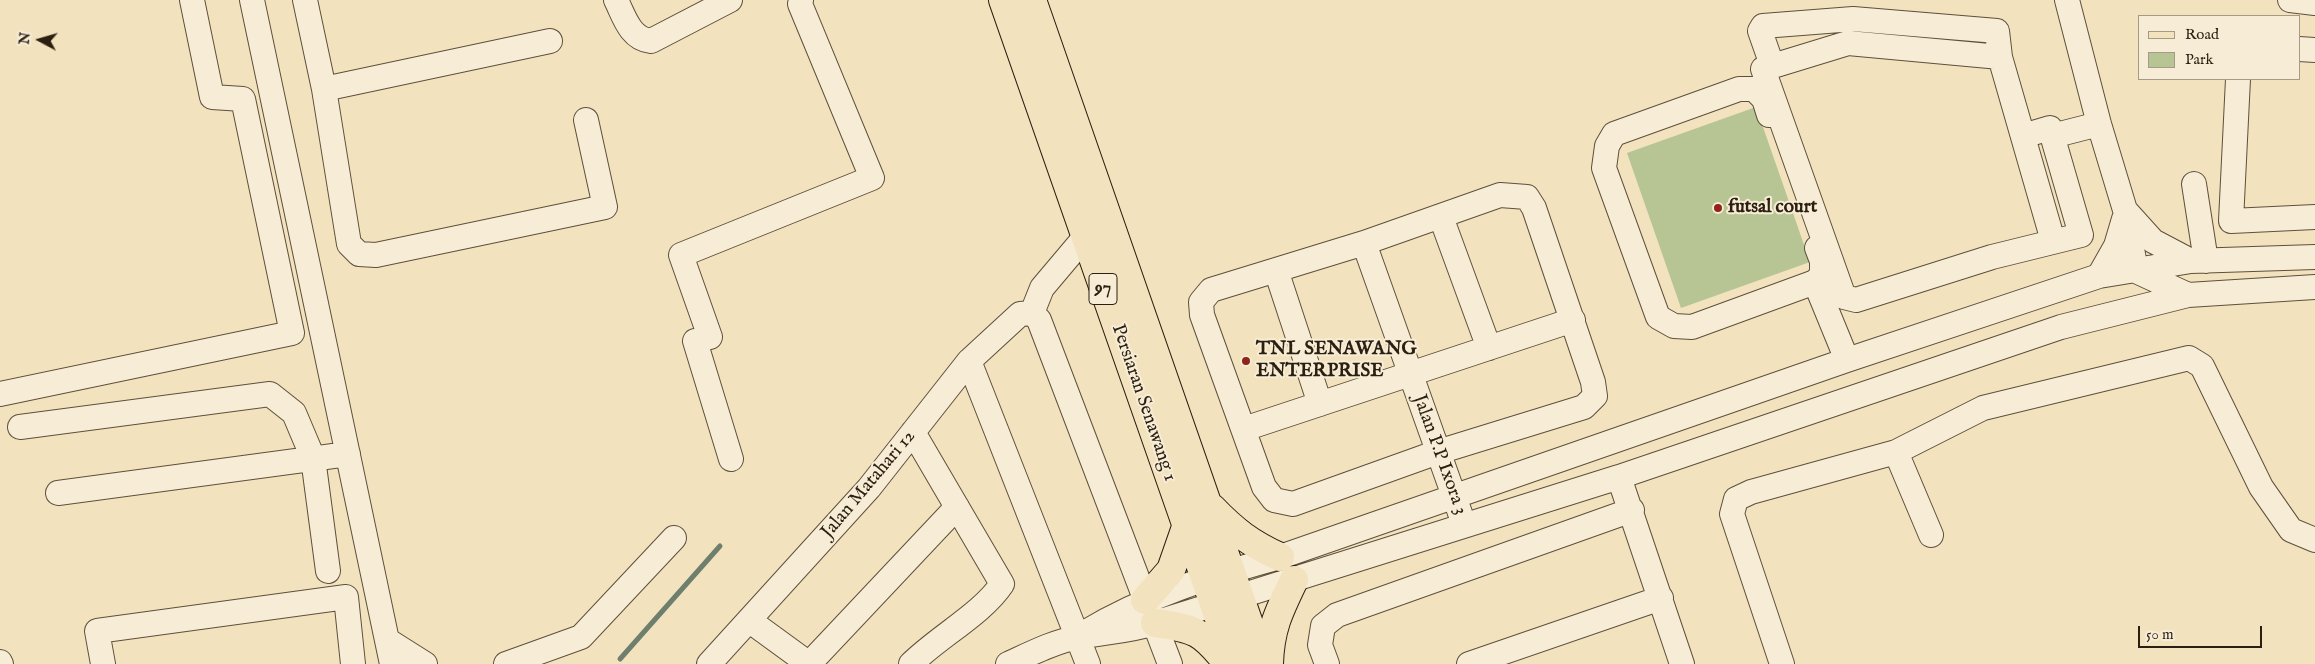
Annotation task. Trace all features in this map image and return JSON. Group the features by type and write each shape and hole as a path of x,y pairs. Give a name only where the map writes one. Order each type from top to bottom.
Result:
{"main road":[{"name":"Persiaran Senawang 1","path":"1003,0 1235,664"},
{"name":"Persiaran Senawang 1","path":"1036,3 1263,664"},
{"path":"1207,503 1236,532 1254,545 1280,557"},
{"path":"1186,527 1171,570 1150,612 1188,628 1212,644 1228,664"},
{"path":"1269,664 1270,638 1294,580"}],"street":[{"path":"0,394 292,333 243,99 212,97 192,0"},
{"path":"252,0 392,664"},
{"path":"305,0 324,89 350,244 359,254 376,255 604,207 586,120"},
{"path":"616,0 633,33 641,40 650,41 730,0"},
{"path":"731,459 695,341 710,337 681,255 872,178 800,4 801,0"},
{"path":"2067,0 2098,124 2125,210 2136,271"},
{"path":"2290,0 2315,3"},
{"path":"1772,65 1760,31 1763,26 1853,19 1997,31 2000,57 2054,242"},
{"path":"324,89 550,41"},
{"path":"2000,57 1848,43 1764,67 1763,71 1844,297 1856,300 1992,257 2081,235 2050,128 2023,136"},
{"path":"2300,49 2315,50"},
{"path":"2238,80 2231,221 2315,217"},
{"path":"1739,89 1754,89 1764,99 1822,261 1822,275 1815,282 1692,327 1674,326 1658,317 1604,168 1607,146 1614,134 1739,89"},
{"path":"2052,136 2098,124"},
{"path":"2194,184 2199,261"},
{"path":"1500,196 1527,197 1534,208 1573,320 1594,382 1595,396 1584,407 1438,452 1293,504 1274,500 1264,487 1202,314 1201,302 1212,290 1441,217 1500,196"},
{"path":"2125,210 2153,242 2199,261"},
{"path":"2099,276 2116,246 2125,210"},
{"path":"1441,217 1489,348"},
{"path":"1085,237 1042,288 1032,313 1040,320 1170,664"},
{"name":"Jalan P.P Ixora 3","path":"1364,243 1464,526"},
{"path":"1150,612 1204,579 1280,557 1848,360 2099,276 2199,261 2315,257"},
{"path":"1276,270 1320,404"},
{"path":"2136,271 2188,295"},
{"path":"1815,282 1848,360"},
{"path":"1008,664 1034,658 1078,637 1118,612 1150,612 1214,604 1240,597 1619,478 2061,327 2188,295 2315,287"},
{"name":"Jalan Matahari 12","path":"709,664 863,495 969,361 1020,314 1032,313"},
{"path":"1244,429 1573,320"},
{"path":"1782,664 1732,514 1736,499 1752,492 1896,452 1983,408 2189,358 2202,366 2261,487 2291,530 2315,540"},
{"path":"969,361 1088,664"},
{"path":"20,427 270,394 294,413 313,458 328,571"},
{"path":"911,664 994,596 1002,584 913,432"},
{"path":"1896,452 1931,535"},
{"path":"58,492 348,454"},
{"path":"1619,478 1632,510 1682,664"},
{"path":"750,621 809,664 957,507"},
{"path":"1327,664 1320,645 1323,626 1337,615 1632,510"},
{"path":"506,664 581,637 674,538"},
{"path":"102,664 97,632 346,596 353,664"},
{"path":"1469,664 1660,598"},
{"path":"387,640 425,664"}],"green space":[{"name":"futsal court","path":"1756,107 1810,262 1681,308 1627,153"}],"waterway":[{"path":"620,659 720,546"}],"place":[{"name":"futsal court","path":"1718,208"},
{"name":"TNL SENAWANG ENTERPRISE","path":"1246,361"}]}
